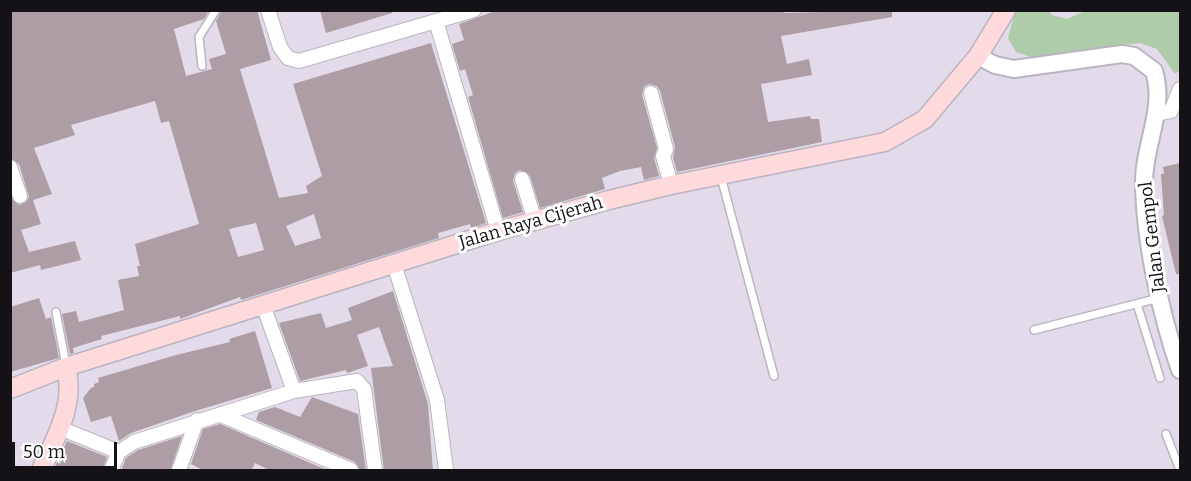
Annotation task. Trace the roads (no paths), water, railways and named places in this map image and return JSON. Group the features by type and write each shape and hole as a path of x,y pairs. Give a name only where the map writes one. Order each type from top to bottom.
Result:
{"main road":[{"name":"Jalan Raya Cijerah","path":"10,389 66,367 498,231 670,185 885,142 925,119 978,56 1006,10"},
{"path":"41,471 60,428 69,398 70,383 66,367"}],"street":[{"path":"268,10 280,47 288,58 299,61 474,10"},
{"path":"436,21 498,231"},
{"name":"Jalan Gempol","path":"978,56 995,65 1014,69 1110,55 1134,56 1154,71 1157,114 1147,152 1144,184 1160,298 1180,370"},
{"path":"1157,114 1171,111 1180,89"},
{"path":"651,93 666,149 663,156 670,185"},
{"path":"10,167 20,196"},
{"path":"522,179 535,221"},
{"path":"394,264 437,400 446,471"},
{"path":"263,305 294,391"},
{"path":"111,471 119,452 134,442 197,420 221,415 294,391 357,381 362,384 375,471"},
{"path":"221,415 351,471"},
{"path":"182,470 197,420"},
{"path":"60,428 119,452"}],"lane":[{"path":"202,66 199,37 216,10"},
{"path":"720,175 774,376"},
{"path":"1034,330 1160,298"},
{"path":"1137,304 1160,378"},
{"path":"56,312 66,367"},
{"path":"1166,434 1180,471"}]}
